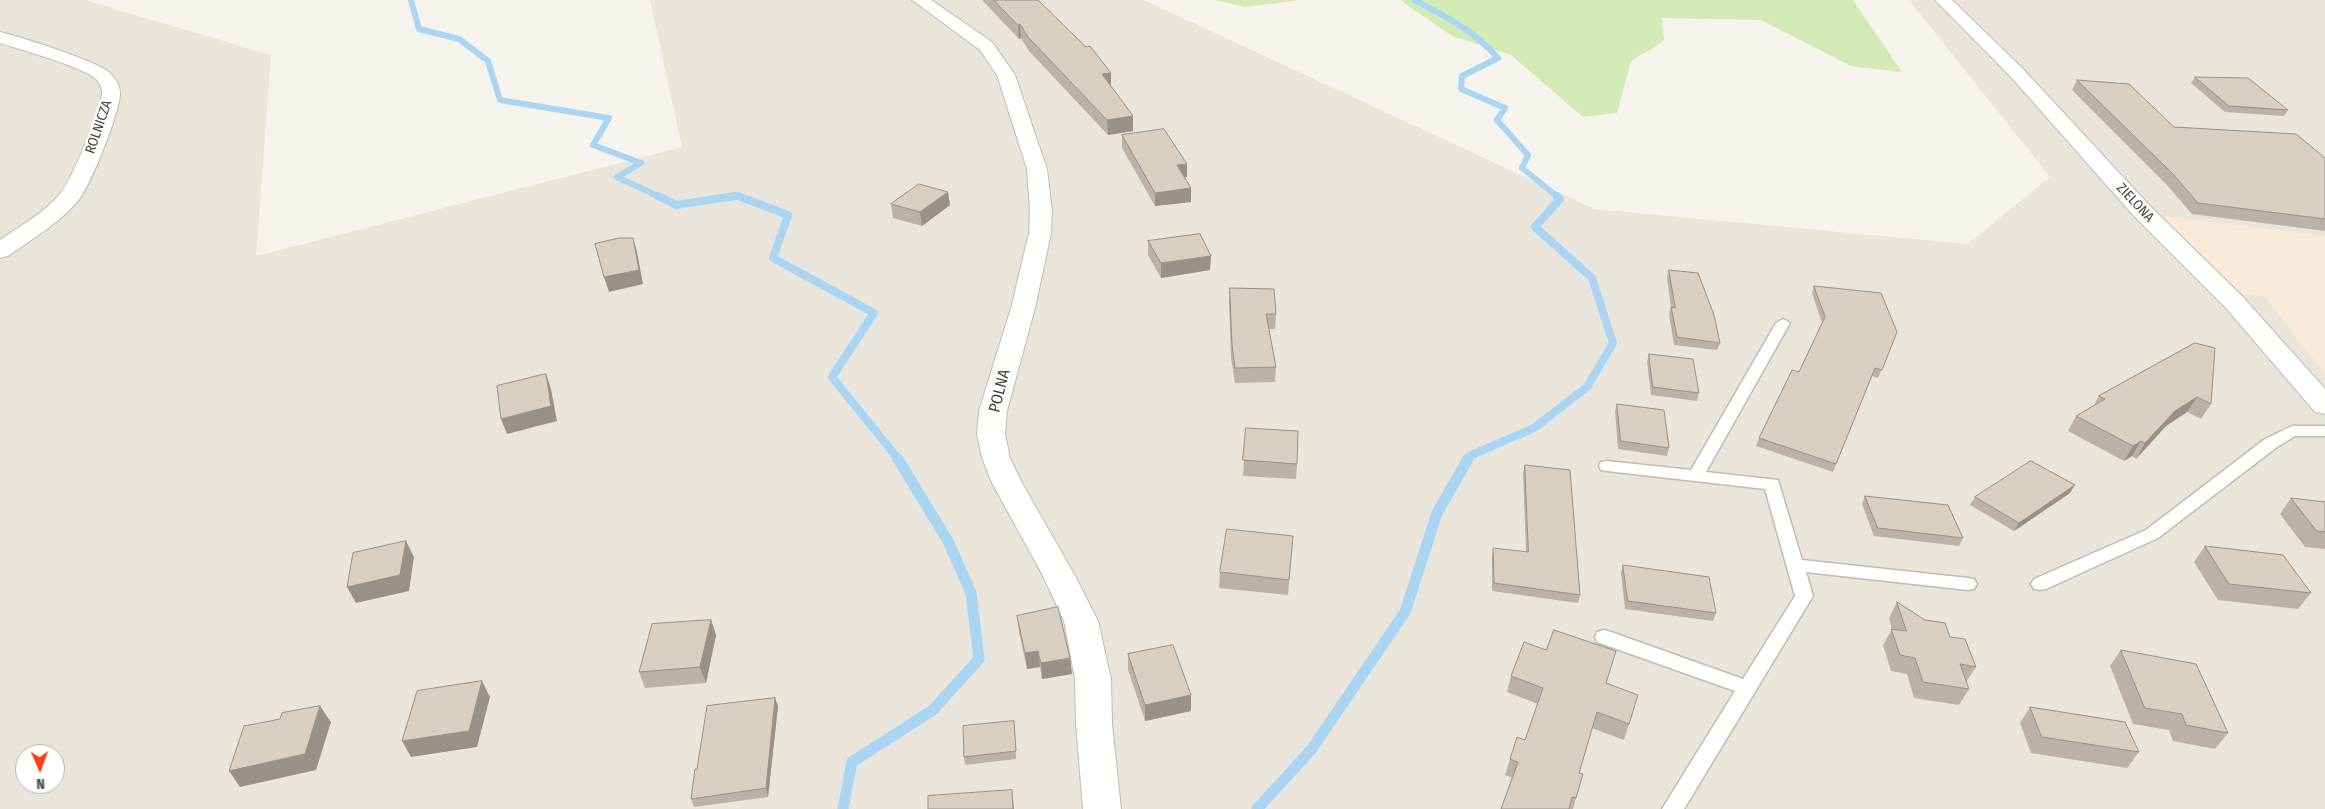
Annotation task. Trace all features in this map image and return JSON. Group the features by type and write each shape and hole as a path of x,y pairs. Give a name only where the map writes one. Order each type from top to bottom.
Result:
{"street":[{"name":"POLNA","path":"920,0 986,46 994,55 1010,84 1037,169 1042,212 1040,233 1023,308 994,411 991,434 996,458 1007,483 1058,574 1080,621 1093,679 1094,724 1102,809"},
{"name":"ZIELONA","path":"1943,0 2016,73 2141,210 2234,302 2325,406"},
{"name":"ROLNICZA","path":"0,37 102,75 109,84 111,93 100,133 71,196 55,212 0,251"}],"lane":[{"path":"1696,476 1783,323"},
{"path":"2040,584 2152,534 2271,443 2292,431 2325,431"},
{"path":"1606,466 1772,484 1804,596 1673,809"},
{"path":"1795,565 1968,584"},
{"path":"1604,636 1748,688"}],"shaded area":[{"path":"0,0 85,0 271,55 256,256 682,147 650,0 1144,0 1594,209 1968,244 2050,177 1909,0 2325,0 2325,809 0,809"},
{"path":"2156,215 2325,236 2325,374 2264,296 2239,294"}],"green space":[{"path":"1215,0 1299,0 1245,7"},
{"path":"1400,0 1853,0 1902,72 1851,66 1761,20 1662,18 1664,41 1631,61 1617,113 1583,117 1511,55 1452,36"}],"building":[{"path":"994,0 1038,0 1086,47 1090,46 1111,73 1102,74 1133,116 1107,120 1028,37 1020,24 1018,25"},
{"path":"2195,77 2248,78 2288,110 2229,106"},
{"path":"2077,80 2129,84 2174,127 2296,134 2325,158 2325,219 2198,203 2172,173"},
{"path":"1164,129 1187,164 1177,165 1191,188 1155,193 1122,135"},
{"path":"919,184 948,192 920,212 891,204"},
{"path":"1200,234 1211,256 1161,263 1148,241"},
{"path":"619,238 633,238 639,270 604,277 595,244"},
{"path":"1669,270 1698,273 1714,315 1720,343 1677,337 1671,307 1675,308"},
{"path":"1814,286 1881,293 1897,332 1882,370 1875,368 1836,464 1759,438 1792,370 1799,372 1825,317"},
{"path":"1230,288 1274,289 1276,314 1266,314 1276,367 1235,368"},
{"path":"2195,343 2215,348 2211,404 2197,397 2175,411 2145,443 2141,441 2133,446 2076,416 2105,399 2099,396"},
{"path":"1649,354 1693,359 1699,393 1653,387"},
{"path":"546,374 551,406 501,419 497,386"},
{"path":"1617,404 1664,410 1669,448 1621,441"},
{"path":"1246,428 1298,431 1297,464 1243,460"},
{"path":"2031,461 2075,485 2019,523 1975,497"},
{"path":"1525,465 1570,470 1580,595 1494,583 1493,548 1528,552"},
{"path":"1865,496 1948,505 1963,538 1878,528"},
{"path":"2291,498 2325,502 2325,532 2317,531"},
{"path":"1227,529 1293,536 1289,580 1220,572"},
{"path":"406,541 400,575 347,587 353,553"},
{"path":"2205,546 2283,555 2311,593 2229,584"},
{"path":"1623,565 1709,577 1716,613 1628,601"},
{"path":"1897,602 1925,620 1945,623 1950,637 1965,639 1976,667 1960,664 1969,689 1923,682 1915,658 1900,655 1891,629 1906,631"},
{"path":"1058,607 1070,658 1041,663 1038,651 1025,653 1017,616"},
{"path":"711,620 700,667 639,672 652,624"},
{"path":"1554,630 1616,651 1606,683 1638,695 1629,724 1597,712 1579,773 1583,774 1576,798 1572,797 1569,809 1501,809 1518,762 1510,759 1517,737 1525,740 1543,688 1511,676 1524,642 1546,650"},
{"path":"1173,645 1191,695 1145,705 1128,654"},
{"path":"2121,650 2196,664 2228,733 2186,725 2182,714 2145,708"},
{"path":"482,681 469,731 402,741 417,691"},
{"path":"775,698 766,788 691,799 707,706"},
{"path":"320,706 305,754 229,771 244,726 280,719 282,713"},
{"path":"2030,707 2125,722 2139,752 2042,737"},
{"path":"1014,721 1016,751 964,757 963,726"},
{"path":"1012,790 1013,809 928,809 928,796"}],"waterway":[{"path":"411,0 419,29 459,39 488,61 500,100 609,118 593,145 641,163 617,177 660,197"},
{"path":"1414,0 1459,25 1489,48 1498,58 1462,76 1461,89 1505,108 1497,120 1528,155 1522,168 1558,197"},
{"path":"728,197 735,196"},
{"path":"660,197 676,205 728,197"},
{"path":"728,197 741,197"},
{"path":"741,197 788,215 773,258 874,313 832,377 899,460"},
{"path":"1467,460 1469,456 1534,428 1587,387 1613,343 1592,278 1535,227 1560,199 1558,197"},
{"path":"843,809 852,762 933,710 979,659 971,593 948,541 898,459"},
{"path":"1257,809 1311,750 1405,612 1437,513 1468,459"}]}
